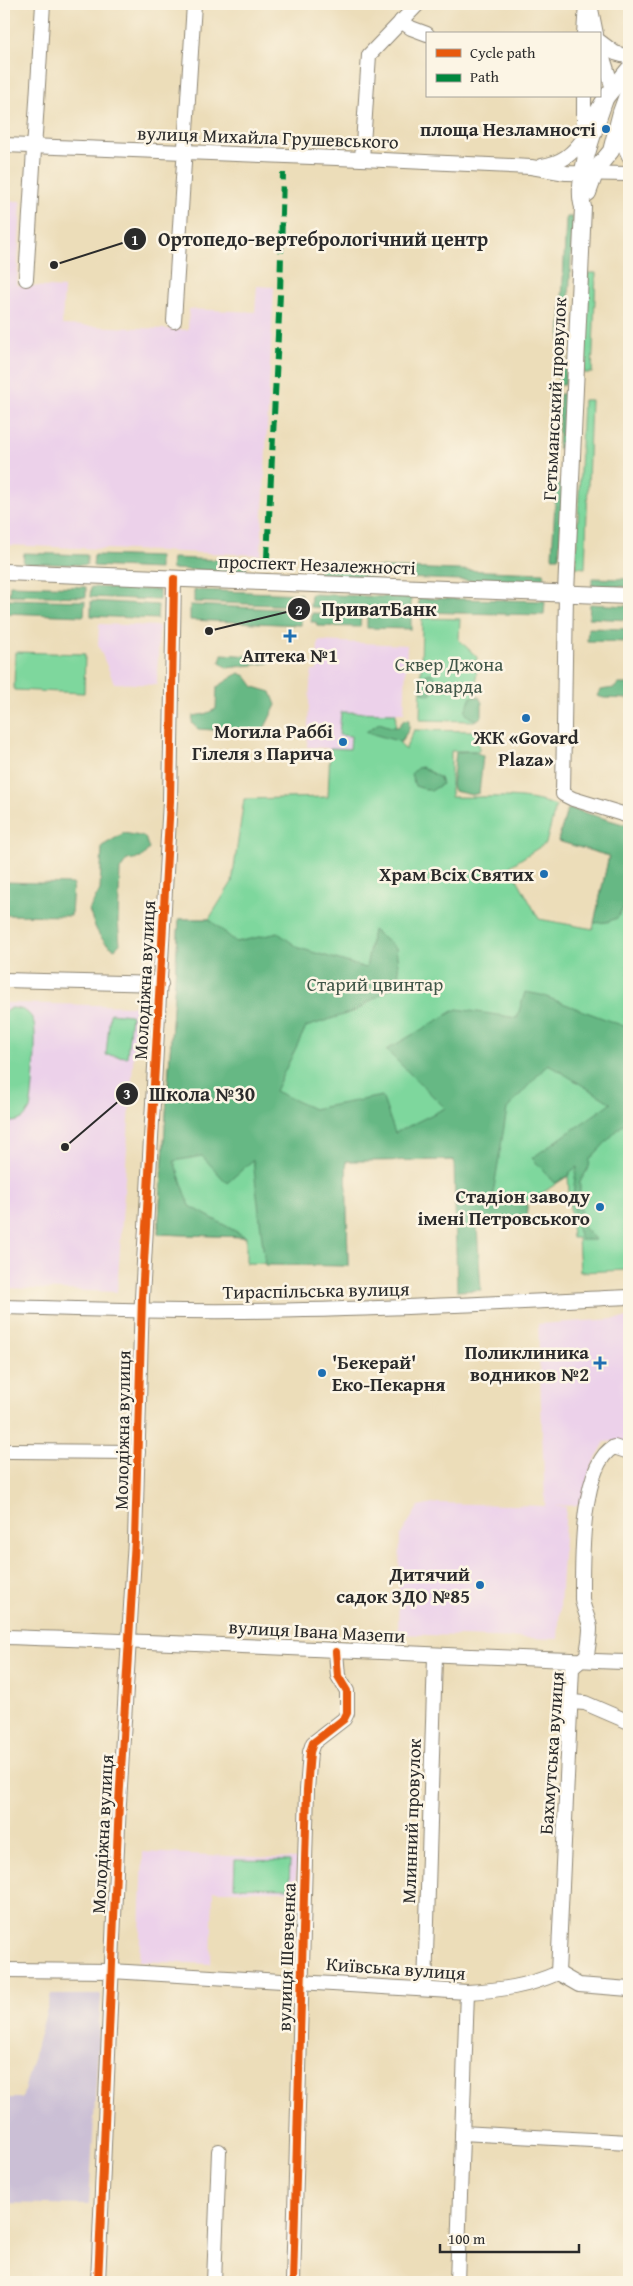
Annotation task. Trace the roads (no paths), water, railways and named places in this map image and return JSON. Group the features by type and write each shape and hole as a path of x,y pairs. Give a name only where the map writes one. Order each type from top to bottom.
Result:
{"main road":[{"path":"590,170 614,101 629,69"},
{"path":"614,101 629,90"},
{"path":"590,170 605,160 611,151 614,101"},
{"name":"Гетьманський провулок","path":"566,593 583,208 590,170"},
{"name":"проспект Незалежності","path":"4,572 629,596"}],"street":[{"path":"26,279 43,4"},
{"path":"174,320 194,4"},
{"path":"362,159 369,55 418,4"},
{"path":"584,32 588,4"},
{"path":"588,4 595,32"},
{"path":"401,22 426,34"},
{"path":"600,42 608,49 629,56"},
{"path":"600,49 623,142 629,156"},
{"path":"584,98 590,170"},
{"name":"вулиця Михайла Грушевського","path":"4,145 551,167"},
{"path":"551,167 570,155 590,170"},
{"path":"551,167 566,172 590,170"},
{"path":"551,167 628,174"},
{"name":"Молодіжна вулиця","path":"98,2282 111,1970 130,1640 142,1312 170,801 174,579"},
{"path":"566,593 563,794 573,799 629,816"},
{"path":"4,980 161,984"},
{"name":"Тираспільська вулиця","path":"4,1307 142,1312 339,1310 629,1297"},
{"name":"Бахмутська вулиця","path":"558,1973 572,1702 572,1668 586,1655 590,1629 582,1601 586,1508 594,1473 604,1456 614,1447 629,1452"},
{"name":"Молодіжна вулиця","path":"10,1451 138,1452"},
{"name":"вулиця Івана Мазепи","path":"4,1637 130,1640 336,1652 629,1662"},
{"name":"вулиця Шевченка","path":"292,2282 310,1752 313,1743 344,1719 348,1702 347,1691 338,1676 336,1652"},
{"name":"Млинний провулок","path":"426,1988 435,1656"},
{"path":"572,1702 585,1703 629,1722"},
{"name":"Київська вулиця","path":"4,1970 111,1970 302,1980 467,1992 506,1990 533,1984 558,1973"},
{"path":"558,1973 579,1985 629,1989"},
{"path":"457,2282 467,1992"},
{"path":"462,2133 629,2142"},
{"path":"214,2282 219,2150"}],"place":[{"name":"площа Незламності","path":"606,129"},
{"name":"Ортопедо-вертебрологічний центр","path":"54,265"},
{"name":"ПриватБанк","path":"209,631"},
{"name":"Аптека №1","path":"290,636"},
{"name":"ЖК «Govard Plaza»","path":"526,718"},
{"name":"Могила Раббі Гілеля з Парича","path":"343,742"},
{"name":"Храм Всіх Святих","path":"544,874"},
{"name":"Школа №30","path":"65,1147"},
{"name":"Стадіон заводу імені Петровського","path":"600,1207"},
{"name":"Поликлиника водников №2","path":"600,1363"},
{"name":"'Бекерай' Еко-Пекарня","path":"322,1373"},
{"name":"Дитячий садок ЗДО №85","path":"480,1585"}],"park label":[{"name":"Сквер Джона Говарда","path":"449,675"},
{"name":"Старий цвинтар","path":"375,984"}]}
